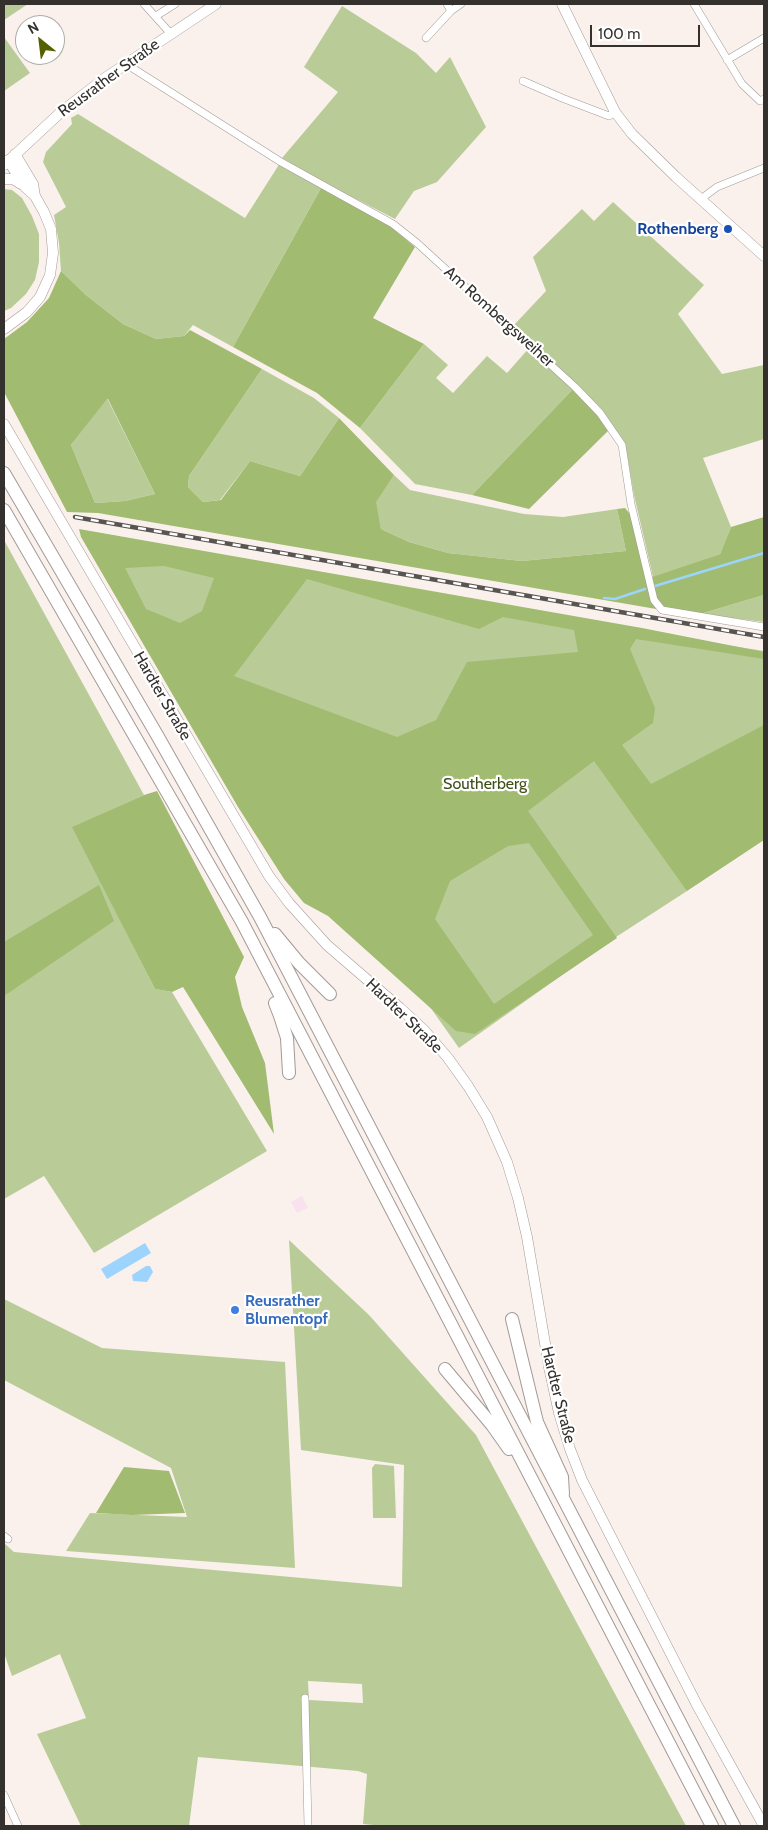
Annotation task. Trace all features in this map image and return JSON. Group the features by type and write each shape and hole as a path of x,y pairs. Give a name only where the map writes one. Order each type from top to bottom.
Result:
{"highway":[{"path":"4,473 260,917 734,1826"},
{"path":"4,510 242,922 712,1826"},
{"path":"260,917 299,963 330,994"},
{"path":"270,979 272,997 286,1038 289,1073"},
{"path":"512,1319 537,1422 562,1477 563,1499"},
{"path":"445,1369 492,1425 535,1483"}],"main road":[{"name":"Reusrather Straße","path":"9,160 61,112 126,64 216,4"},
{"path":"562,4 615,112 632,134 764,256"},
{"path":"9,160 24,186"},
{"path":"9,160 33,184 35,196"},
{"path":"4,179 13,179 35,196 51,229 54,253 50,276 44,290 27,312 4,329"},
{"path":"4,323 27,312"},
{"name":"Hardter Straße","path":"4,424 269,876 289,903 327,945 424,1030 453,1065 487,1117 507,1162 518,1198 527,1237 548,1367 573,1456 596,1508 692,1696 764,1826"}],"street":[{"path":"144,4 170,34"},
{"path":"156,16 175,4"},
{"path":"447,4 451,11"},
{"path":"426,38 451,11 461,4"},
{"path":"694,4 742,84 760,101 764,99"},
{"path":"727,60 764,38"},
{"name":"Am Rombergsweiher","path":"126,64 281,162 393,224 411,238 575,387 600,414 622,445 631,504 654,600 662,610 764,627"},
{"path":"523,81 609,116 615,112"},
{"path":"701,199 717,187 764,168"},
{"path":"306,1698 308,1826"},
{"path":"4,1795 18,1826"}],"shaded area":[{"path":"302,1196 308,1208 297,1213 291,1202"}],"green space":[{"path":"4,4 28,4 4,20"},
{"path":"342,6 416,53 436,73 450,57 486,127 437,182 414,191 395,219 325,183 282,158 338,92 304,67"},
{"path":"4,37 15,52 15,65 24,65 30,73 4,91"},
{"path":"78,114 245,218 280,163 321,188 233,347 193,325 184,336 156,339 123,324 86,295 61,271 54,215 66,207 43,162 46,152 72,124 71,118"},
{"path":"321,188 390,226 415,247 373,318 424,344 360,428 317,393 233,347"},
{"path":"4,189 12,190 22,198 32,216 39,234 39,262 35,280 26,294 11,308 4,311"},
{"path":"613,202 704,285 678,314 722,374 764,365 764,439 703,458 731,527 720,554 653,577 634,495 625,443 601,409 514,325 546,291 533,257 582,209 594,221"},
{"path":"61,271 86,295 123,324 156,339 184,336 190,330 262,369 189,476 188,487 203,502 221,500 250,461 300,476 339,418 394,475 376,502 381,529 409,542 448,553 522,561 626,551 617,509 625,508 630,514 646,579 720,554 731,527 764,517 764,595 700,614 662,610 98,513 67,512 4,392 4,339 27,322 49,298","holes":["108,399 155,494 125,501 95,503 71,445"]},
{"path":"424,344 448,365 436,378 453,393 487,356 507,373 529,348 573,389 472,495 415,484 360,428"},
{"path":"262,369 314,398 339,418 300,476 250,461 220,500 203,502 188,487 189,476"},
{"path":"573,389 598,415 609,430 529,509 472,495"},
{"path":"107,398 155,494 125,501 95,503 71,445"},
{"path":"394,475 410,490 524,514 563,517 617,509 626,551 522,561 448,553 409,542 381,529 375,502"},
{"name":"Southerberg","path":"79,529 642,628 764,652 764,659 636,639 630,649 655,708 653,723 622,745 651,784 764,725 764,840 687,891 594,761 528,811 617,938 475,1034 456,1031 328,916 304,903 284,879 238,807 81,537","holes":["164,566 214,578 202,611 180,623 146,609 125,568","307,579 479,629 503,617 574,630 578,652 467,662 436,720 397,737 234,676","529,843 593,935 494,1004 435,919 450,881 508,846"]},
{"name":"Southerberg","path":"94,532 595,624 764,651 764,730 686,889 687,891 616,937 459,1048 365,915 305,897"},
{"path":"4,540 144,795 73,827 155,989 172,992 267,1151 94,1253 44,1176 4,1199"},
{"path":"764,595 764,622 700,614"},
{"path":"157,791 244,957 235,977 242,1007 265,1063 274,1134 183,987 172,992 155,989 72,827"},
{"path":"99,885 114,921 4,996 4,942"},
{"path":"289,1240 369,1315 476,1435 686,1826 384,1826 363,1824 367,1774 358,1771 198,1757 189,1826 81,1826 37,1734 86,1718 60,1654 12,1676 4,1653 4,1543 14,1552 402,1587 404,1465 301,1450","holes":["308,1681 362,1684 363,1703 309,1700"]},
{"path":"4,1299 102,1348 285,1362 295,1568 66,1551 90,1513 187,1517 171,1468 4,1380"},
{"path":"375,1464 394,1466 396,1518 373,1518 372,1468"},
{"path":"124,1467 169,1471 185,1513 132,1515 96,1513"}],"water":[{"path":"145,1243 151,1253 107,1279 101,1269"},
{"path":"146,1266 150,1266 153,1272 147,1282 133,1281 132,1275"}],"waterway":[{"path":"655,586 764,553"},
{"path":"604,598 615,599 645,589"}],"railway":[{"path":"75,517 764,637"}],"place":[{"name":"Rothenberg","path":"728,229"},
{"name":"Reusrather Blumentopf","path":"235,1310"}]}
